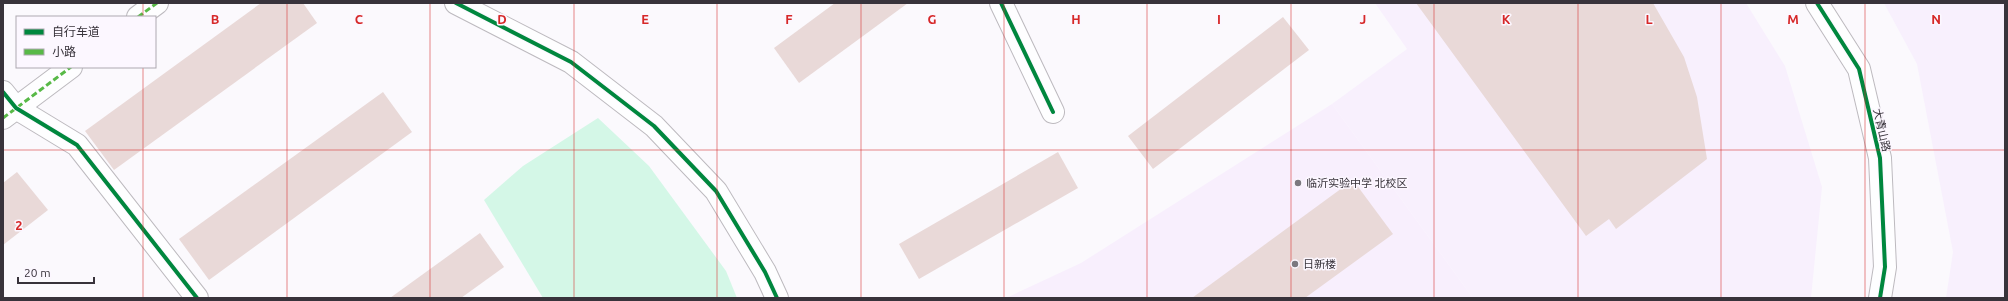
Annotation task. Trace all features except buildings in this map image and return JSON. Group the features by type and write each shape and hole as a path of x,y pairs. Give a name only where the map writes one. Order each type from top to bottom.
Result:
{"street":[{"path":"139,16 157,3"},
{"path":"456,3 571,62 654,126 716,191 765,272 777,298"},
{"path":"1001,3 1053,112"},
{"name":"大青山路","path":"1817,3 1859,68 1880,158 1885,268 1880,298"},
{"path":"70,68 7,106 77,145 197,298"}],"shaded area":[{"path":"1375,3 1746,3 1785,66 1822,187 1811,298 1473,298 1332,104 1407,49"},
{"path":"1884,3 2005,3 2005,298 1946,298 1953,252 1917,64"},
{"name":"临沂实验中学 北校区","path":"1332,104 1473,298 1006,298 1081,263"}],"green space":[{"path":"598,118 649,166 726,271 737,298 543,298 484,200 523,166"}],"marked path":[{"path":"139,16 157,3"},
{"path":"3,118 70,68"}],"cycle path":[{"path":"456,3 571,62 654,126 716,191 765,272 777,298"},
{"path":"1001,3 1053,112"},
{"path":"1817,3 1859,69 1880,158 1885,267 1880,298"},
{"path":"3,92 16,108 77,145 197,298"}],"place":[{"name":"临沂实验中学 北校区","path":"1298,183"},
{"name":"日新楼","path":"1295,264"}]}
